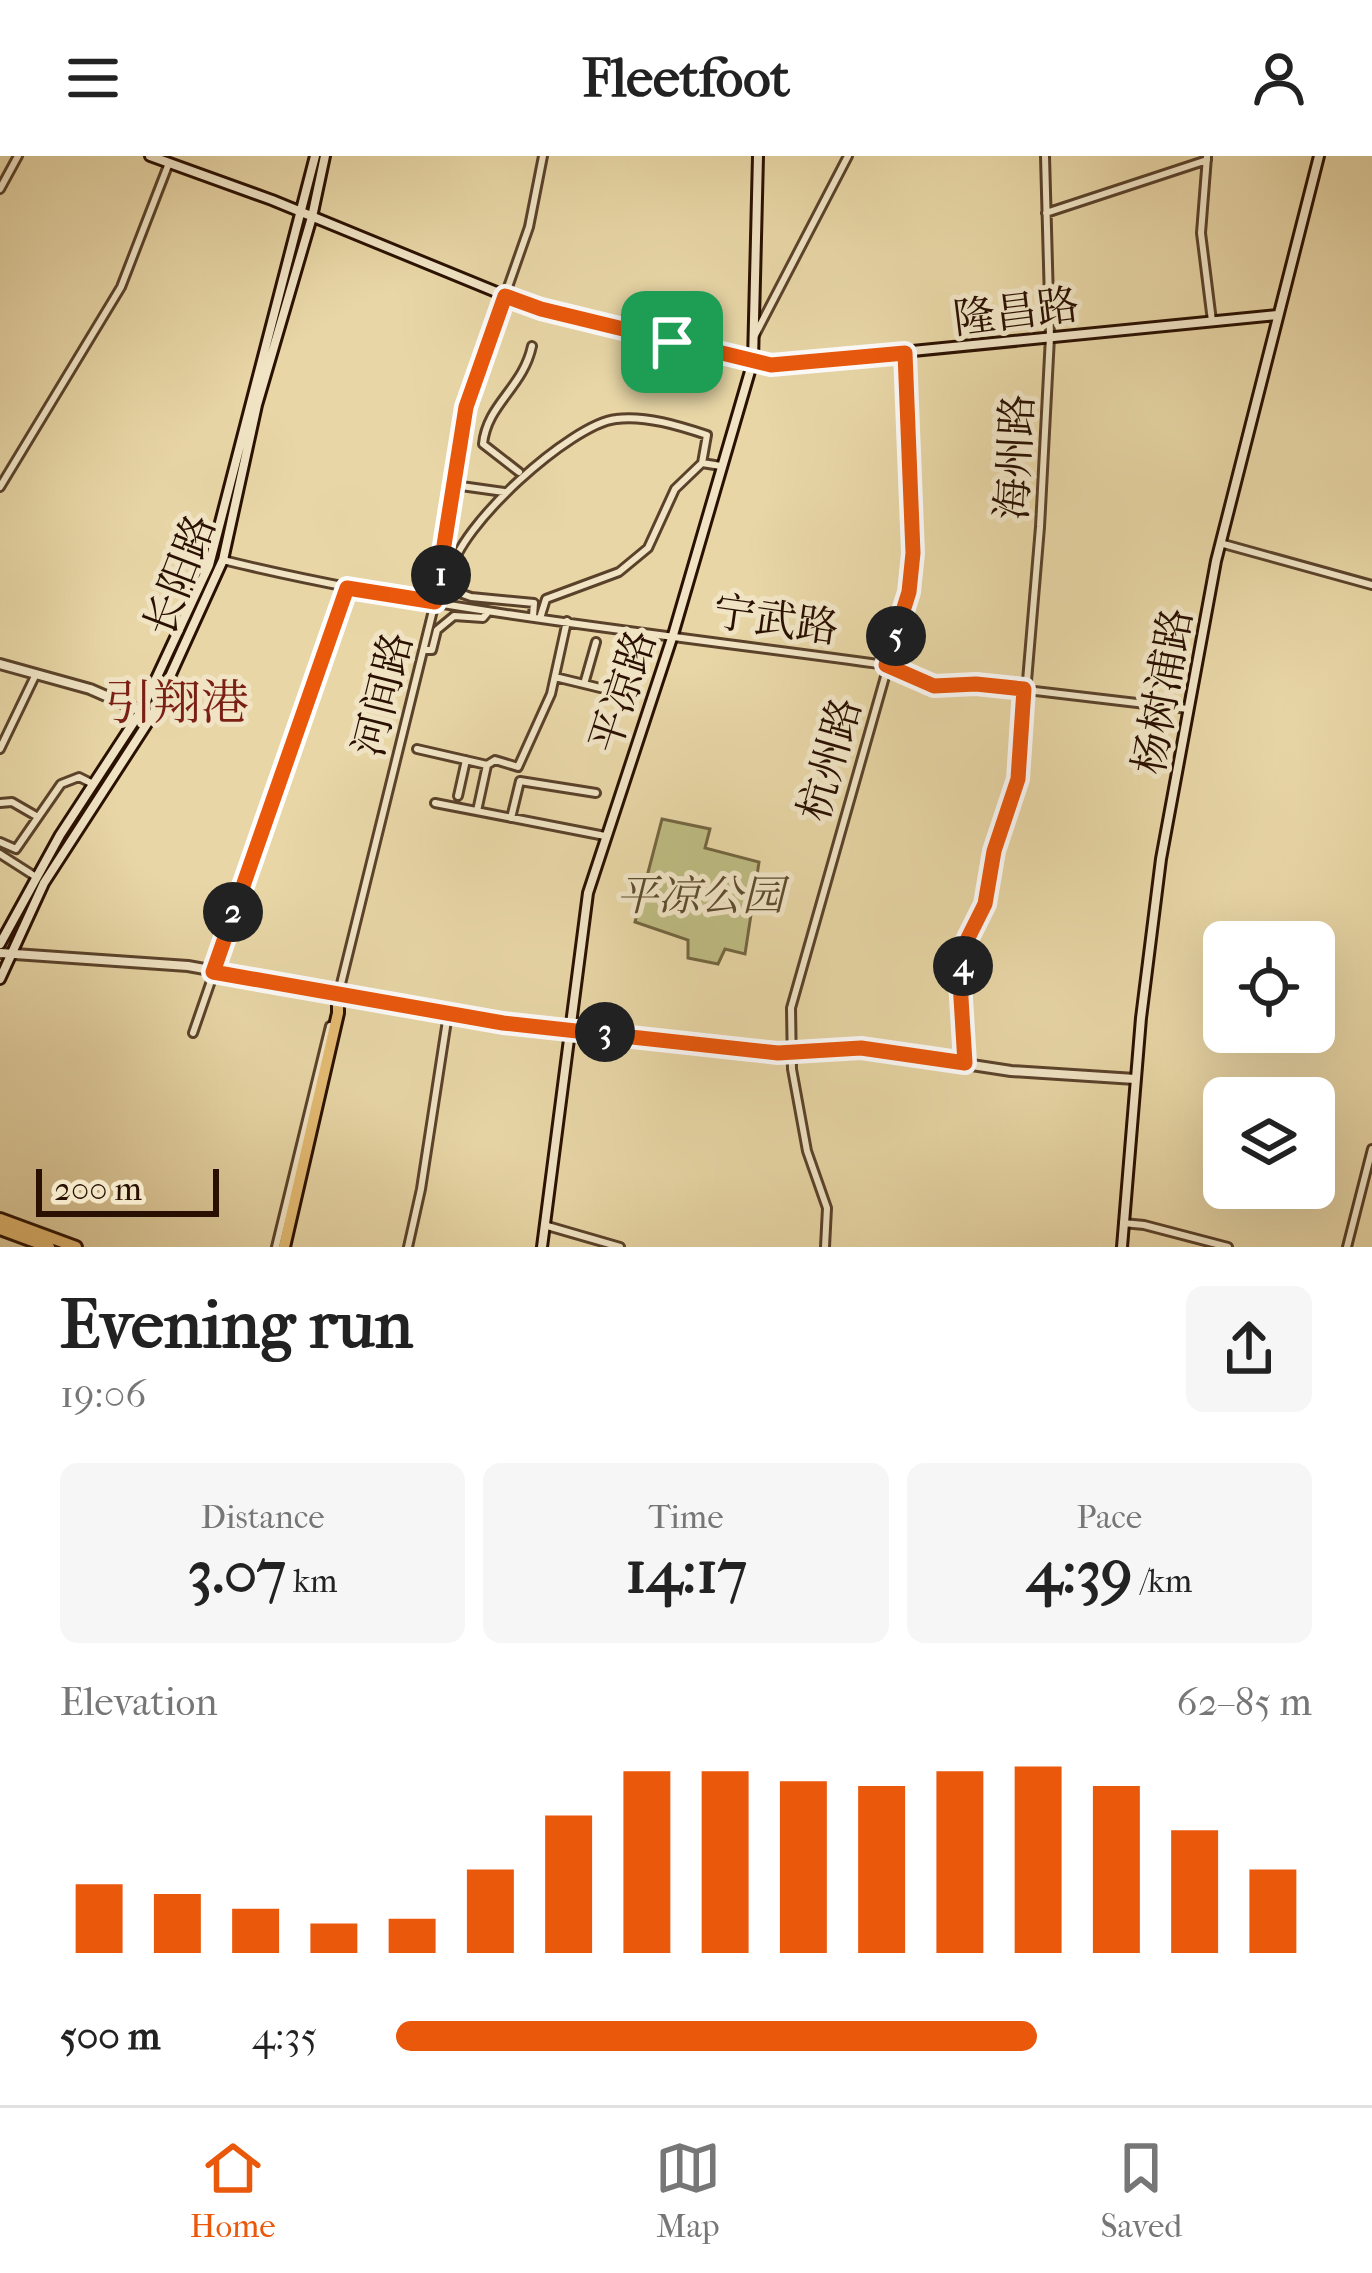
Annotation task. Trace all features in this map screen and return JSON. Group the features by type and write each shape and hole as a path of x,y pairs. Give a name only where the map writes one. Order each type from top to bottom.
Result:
{"highway":[{"path":"280,1247 338,1013 338,994"},
{"path":"0,1220 76,1247"},
{"path":"0,1229 49,1247"}],"main road":[{"name":"隆昌路","path":"150,156 541,309 776,365 1277,314"},
{"name":"长阳路","path":"0,979 3,951 36,877 141,711 212,556 238,438 308,215 315,156"},
{"name":"长阳路","path":"3,951 152,716 223,560 257,405 325,156"},
{"name":"平凉路","path":"542,1247 588,893 673,635 753,361 758,156"},
{"name":"杨树浦路","path":"1122,1247 1135,1078 1161,860 1188,709 1220,543 1319,156"},
{"path":"0,664 90,689 152,716"},
{"path":"3,951 133,961 448,1015 793,1054 861,1048 1011,1072 1135,1078"}],"street":[{"path":"0,189 18,156"},
{"name":"河间路","path":"280,1247 425,650 466,407 529,227 543,156"},
{"path":"754,338 848,156"},
{"name":"海州路","path":"965,1063 960,982 968,938 985,904 994,851 1018,779 1040,527 1050,338 1045,156"},
{"path":"1046,213 1207,158 1201,233 1212,320"},
{"path":"0,487 121,287 169,163"},
{"path":"518,472 483,444 485,425 526,371 532,346"},
{"name":"杭州路","path":"825,1247 827,1208 807,1151 792,1069 791,1008 909,592 913,553 905,353"},
{"path":"614,418 671,424 707,435 702,463 675,489 648,548 619,572 546,599 537,616 534,603 454,591 450,573 456,561 504,492 561,445 614,418"},
{"path":"702,463 721,466"},
{"path":"454,485 504,492"},
{"path":"1220,543 1372,585"},
{"name":"宁武路","path":"212,556 347,588 886,665 934,686 976,684 1188,709"},
{"path":"193,1033 347,588"},
{"path":"425,650 432,650 437,630 454,616 483,618 489,610"},
{"path":"417,749 487,765 495,760 518,766 555,677 567,621"},
{"path":"584,684 596,642"},
{"path":"609,690 624,643"},
{"path":"0,748 36,674"},
{"path":"555,677 625,694"},
{"path":"458,796 466,760"},
{"path":"477,812 487,765"},
{"path":"0,842 16,849 61,784 79,777 93,784"},
{"path":"511,818 520,781 596,793"},
{"path":"0,803 12,802 38,817"},
{"path":"435,803 605,836"},
{"path":"0,854 36,877"},
{"path":"408,1247 448,1015"},
{"path":"1347,1247 1372,1149"},
{"path":"1123,1223 1228,1247"},
{"path":"544,1225 620,1247"}],"green space":[{"name":"平凉公园","path":"662,819 710,829 705,848 759,862 745,954 725,949 718,964 688,958 688,940 635,922"}],"district":[{"name":"引翔港","path":"177,702"}],"route":[{"path":"505,296 672,342 776,365 905,353 913,553 909,592 886,665 934,686 1024,689 1018,779 994,851 985,904 968,938 960,982 965,1063 861,1048 778,1053 503,1023 213,972 347,588 435,602 466,407 505,296"}]}
